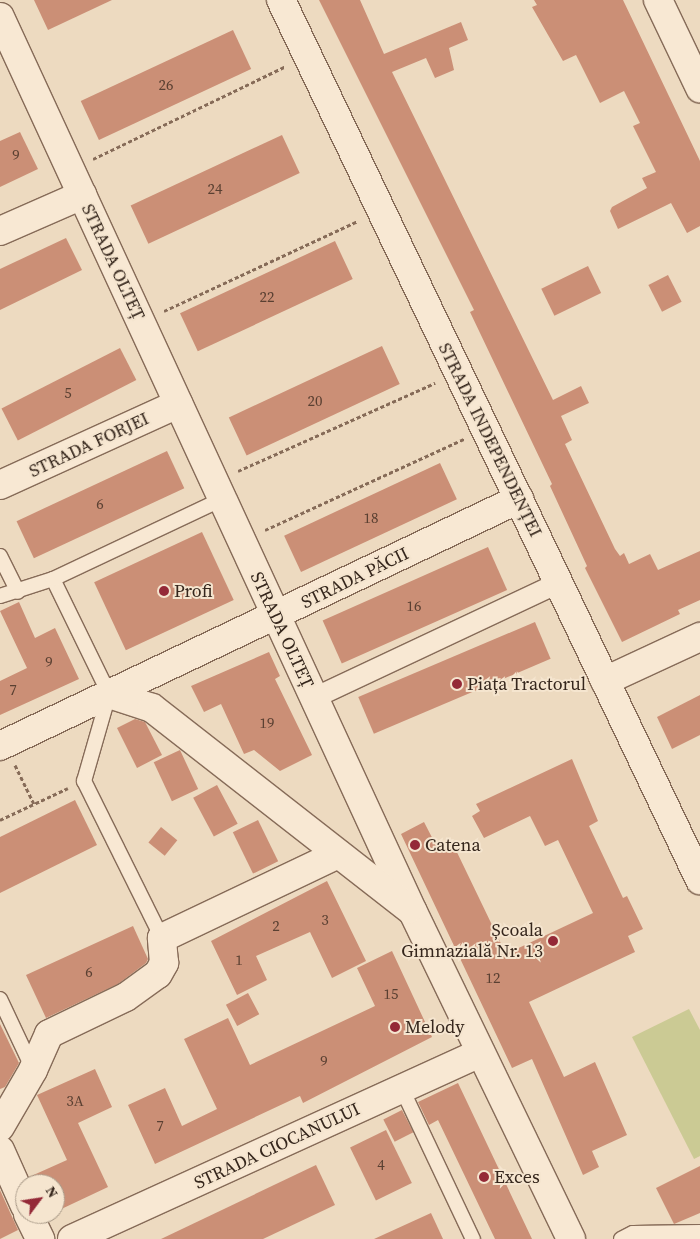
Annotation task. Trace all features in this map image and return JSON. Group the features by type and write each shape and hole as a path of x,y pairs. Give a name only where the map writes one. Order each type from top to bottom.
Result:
{"street":[{"name":"STRADA INDEPENDENȚEI","path":"281,0 700,880"},
{"path":"658,0 700,88"},
{"name":"STRADA OLTEȚ","path":"0,17 413,912 571,1239"},
{"path":"0,231 82,194"},
{"name":"STRADA FORJEI","path":"0,486 178,404"},
{"name":"STRADA PĂCII","path":"3,745 519,499"},
{"path":"314,698 558,583"},
{"path":"605,681 700,636"},
{"path":"109,694 152,708 413,912"},
{"path":"0,1128 33,1070 50,1034 126,997 158,974 164,963 162,938 338,854"},
{"name":"STRADA CIOCANULUI","path":"72,1239 481,1053"},
{"path":"0,1150 15,1184"},
{"path":"33,1224 40,1239"}],"lane":[{"path":"0,596 53,580 218,490"},
{"path":"0,556 18,592"},
{"path":"53,580 109,694 84,780 162,938"},
{"path":"0,999 33,1070"},
{"path":"402,1089 473,1239"},
{"path":"621,1239 633,1233 700,1232"}],"path":[{"path":"70,170 307,56"},
{"path":"140,322 381,210"},
{"path":"218,490 458,372"},
{"path":"241,540 486,430"},
{"path":"3,745 34,804"},
{"path":"0,820 84,780"}],"shaded area":[{"path":"689,1009 700,1030 700,1156 694,1159 632,1037"}],"building":[{"path":"34,0 112,0 48,30"},
{"path":"319,0 360,0 384,54 461,22 468,40 449,48 454,70 435,78 426,58 392,72 553,400 581,386 589,403 561,416 572,440 565,444 615,549 620,556 624,553 629,564 650,554 658,570 700,551 700,600 678,610 680,614 622,642 585,568 587,566 550,486 552,484 470,312 474,310"},
{"path":"534,0 623,0 700,161 700,226 687,233 671,203 618,229 610,211 612,207 647,188 642,178 656,172 633,126 640,123 624,91 600,103 576,55 563,61 532,7 537,5"},
{"path":"233,30 251,69 99,140 81,101"},
{"path":"20,132 38,169 0,187 0,141"},
{"path":"282,135 300,173 148,244 131,206"},
{"path":"66,238 82,270 0,310 0,269"},
{"path":"335,241 353,279 198,351 180,313"},
{"path":"588,266 601,293 554,316 541,289"},
{"path":"668,275 682,302 662,312 648,285"},
{"path":"382,346 400,384 247,455 229,417"},
{"path":"120,348 136,380 18,440 1,408"},
{"path":"167,451 184,488 34,558 17,521"},
{"path":"440,463 457,499 301,572 284,536"},
{"name":"Profi","path":"202,532 234,600 126,650 94,582"},
{"path":"488,547 507,590 342,664 323,621"},
{"path":"19,602 35,638 55,628 79,679 0,715 0,681 27,668 0,611"},
{"path":"535,622 551,659 374,734 358,697"},
{"path":"269,652 280,676 275,679 312,755 280,771 254,750 244,754 221,704 204,712 191,686"},
{"path":"700,695 700,735 672,749 657,717"},
{"path":"135,719 145,722 162,755 137,768 117,728"},
{"path":"180,750 198,789 172,801 154,762"},
{"path":"572,759 598,821 589,826 623,898 627,896 643,929 628,936 635,952 529,1002 564,1077 595,1062 627,1135 592,1151 599,1167 583,1175 532,1059 512,1068 401,834 424,822 439,851 453,844 506,954 593,913 558,840 545,846 530,816 484,838 472,816 480,811 476,804"},
{"path":"217,785 238,824 214,837 193,798"},
{"path":"75,800 97,845 0,893 0,837"},
{"path":"258,820 278,861 253,874 233,832"},
{"path":"161,827 177,840 165,856 148,843"},
{"path":"327,881 366,961 332,978 310,932 256,956 267,980 237,995 211,941"},
{"path":"133,926 148,959 146,963 118,984 46,1018 26,975"},
{"path":"392,951 432,1037 303,1103 300,1096 155,1164 128,1105 165,1088 182,1126 217,1109 184,1039 228,1018 250,1065 375,1006 357,968"},
{"path":"248,993 259,1014 237,1026 226,1005"},
{"path":"0,1024 19,1063 5,1087 0,1089"},
{"path":"95,1069 112,1107 78,1123 108,1187 65,1207 65,1174 36,1174 67,1160 37,1095"},
{"path":"458,1083 532,1239 495,1239 438,1120 429,1125 418,1102"},
{"path":"402,1110 413,1132 395,1142 383,1120"},
{"path":"386,1130 412,1183 376,1201 350,1148"},
{"path":"316,1165 335,1205 263,1239 161,1239"},
{"path":"700,1166 700,1213 674,1224 656,1188"},
{"path":"0,1190 18,1230 0,1239"},
{"path":"431,1213 443,1239 374,1239"}],"place":[{"name":"Profi","path":"164,591"},
{"name":"Piața Tractorul","path":"457,684"},
{"name":"Catena","path":"415,845"},
{"name":"Școala Gimnazială Nr. 13","path":"553,941"},
{"name":"Melody","path":"395,1027"},
{"name":"Exces","path":"484,1177"}]}
